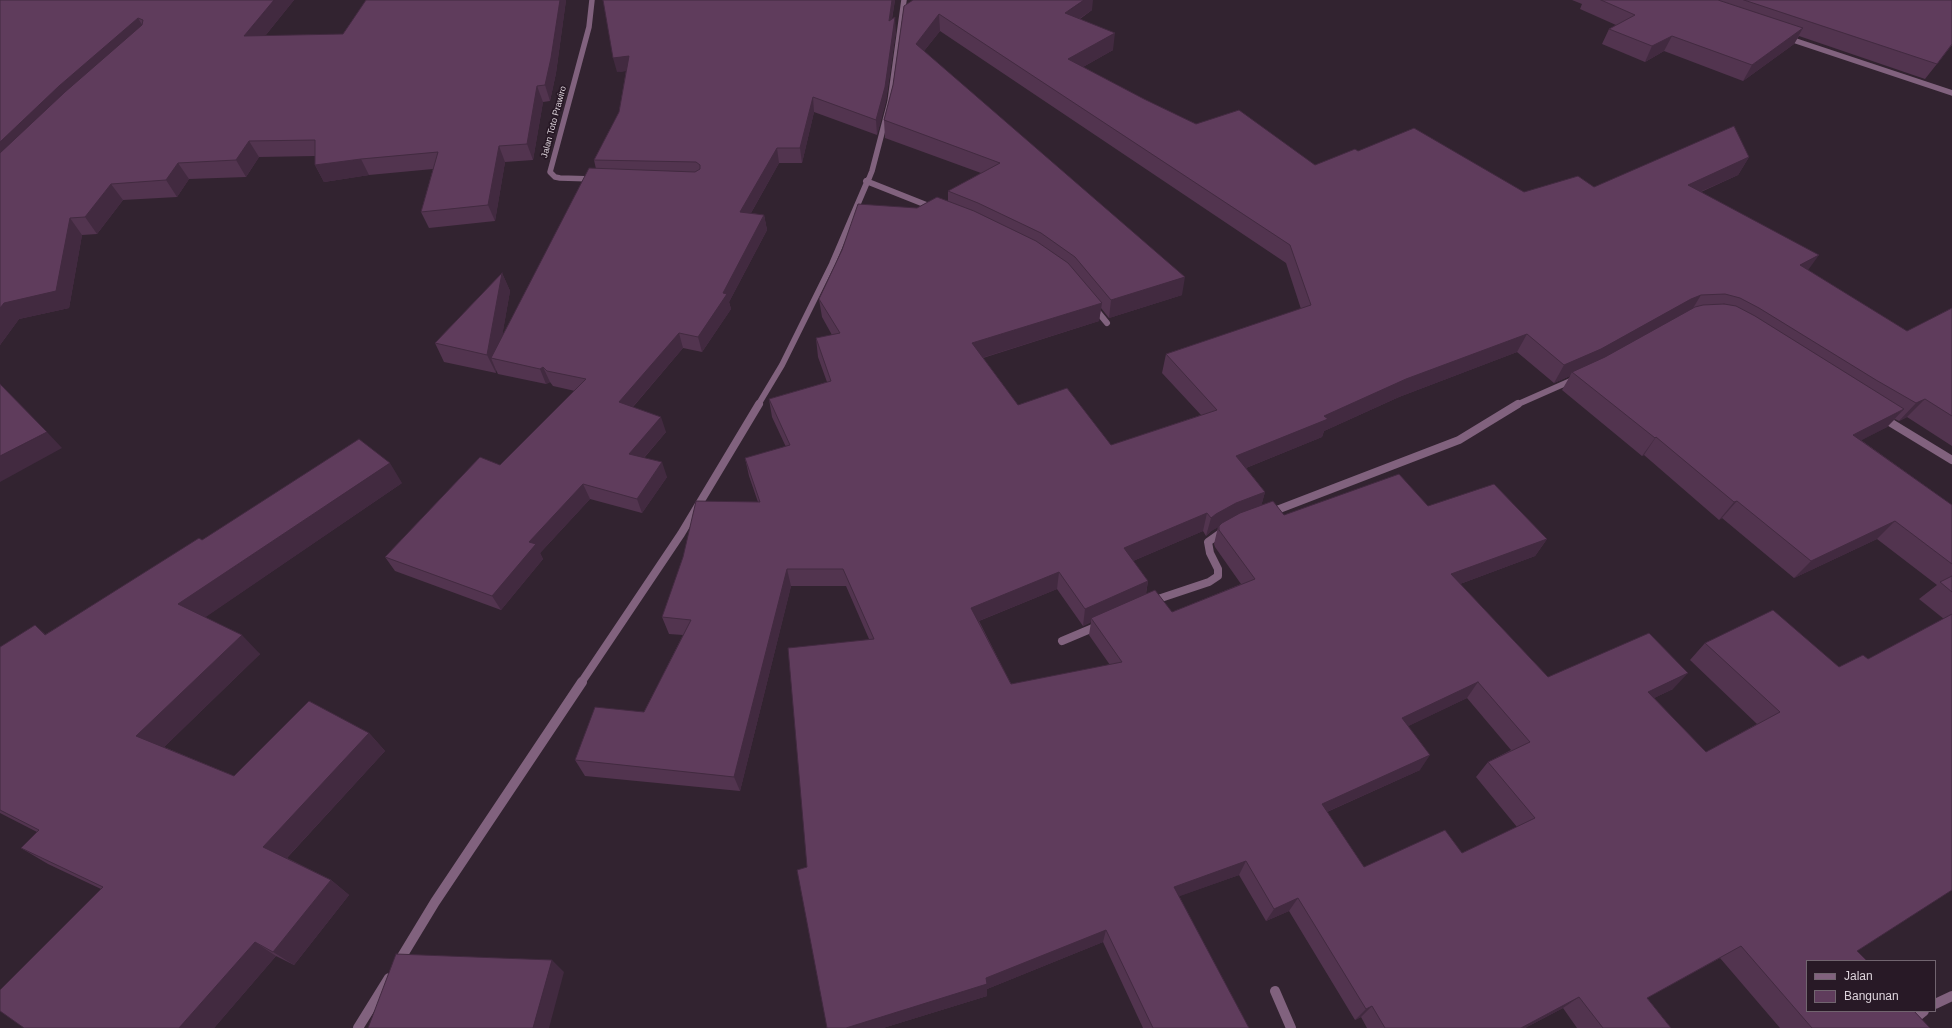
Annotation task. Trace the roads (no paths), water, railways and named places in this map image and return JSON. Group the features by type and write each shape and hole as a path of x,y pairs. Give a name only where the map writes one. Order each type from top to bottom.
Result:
{"street":[{"name":"Jalan Toto Prawiro","path":"592,0 589,27 550,172 555,177 560,178 598,179"},
{"path":"358,1028 435,902 681,534 782,365 832,264 866,181 872,171 890,102 904,0"},
{"path":"1779,35 1952,93"},
{"path":"866,181 940,210"},
{"path":"1089,301 1107,323"},
{"path":"1258,517 1460,440 1521,402 1586,374"},
{"path":"1873,412 1952,460"},
{"path":"1141,606 1162,596 1209,582 1218,576 1218,568 1210,553 1208,542 1214,536 1233,526"},
{"path":"1062,641 1105,622"},
{"path":"1275,991 1291,1028"},
{"path":"1936,1004 1952,996"},
{"path":"1903,1028 1923,1012"}]}
